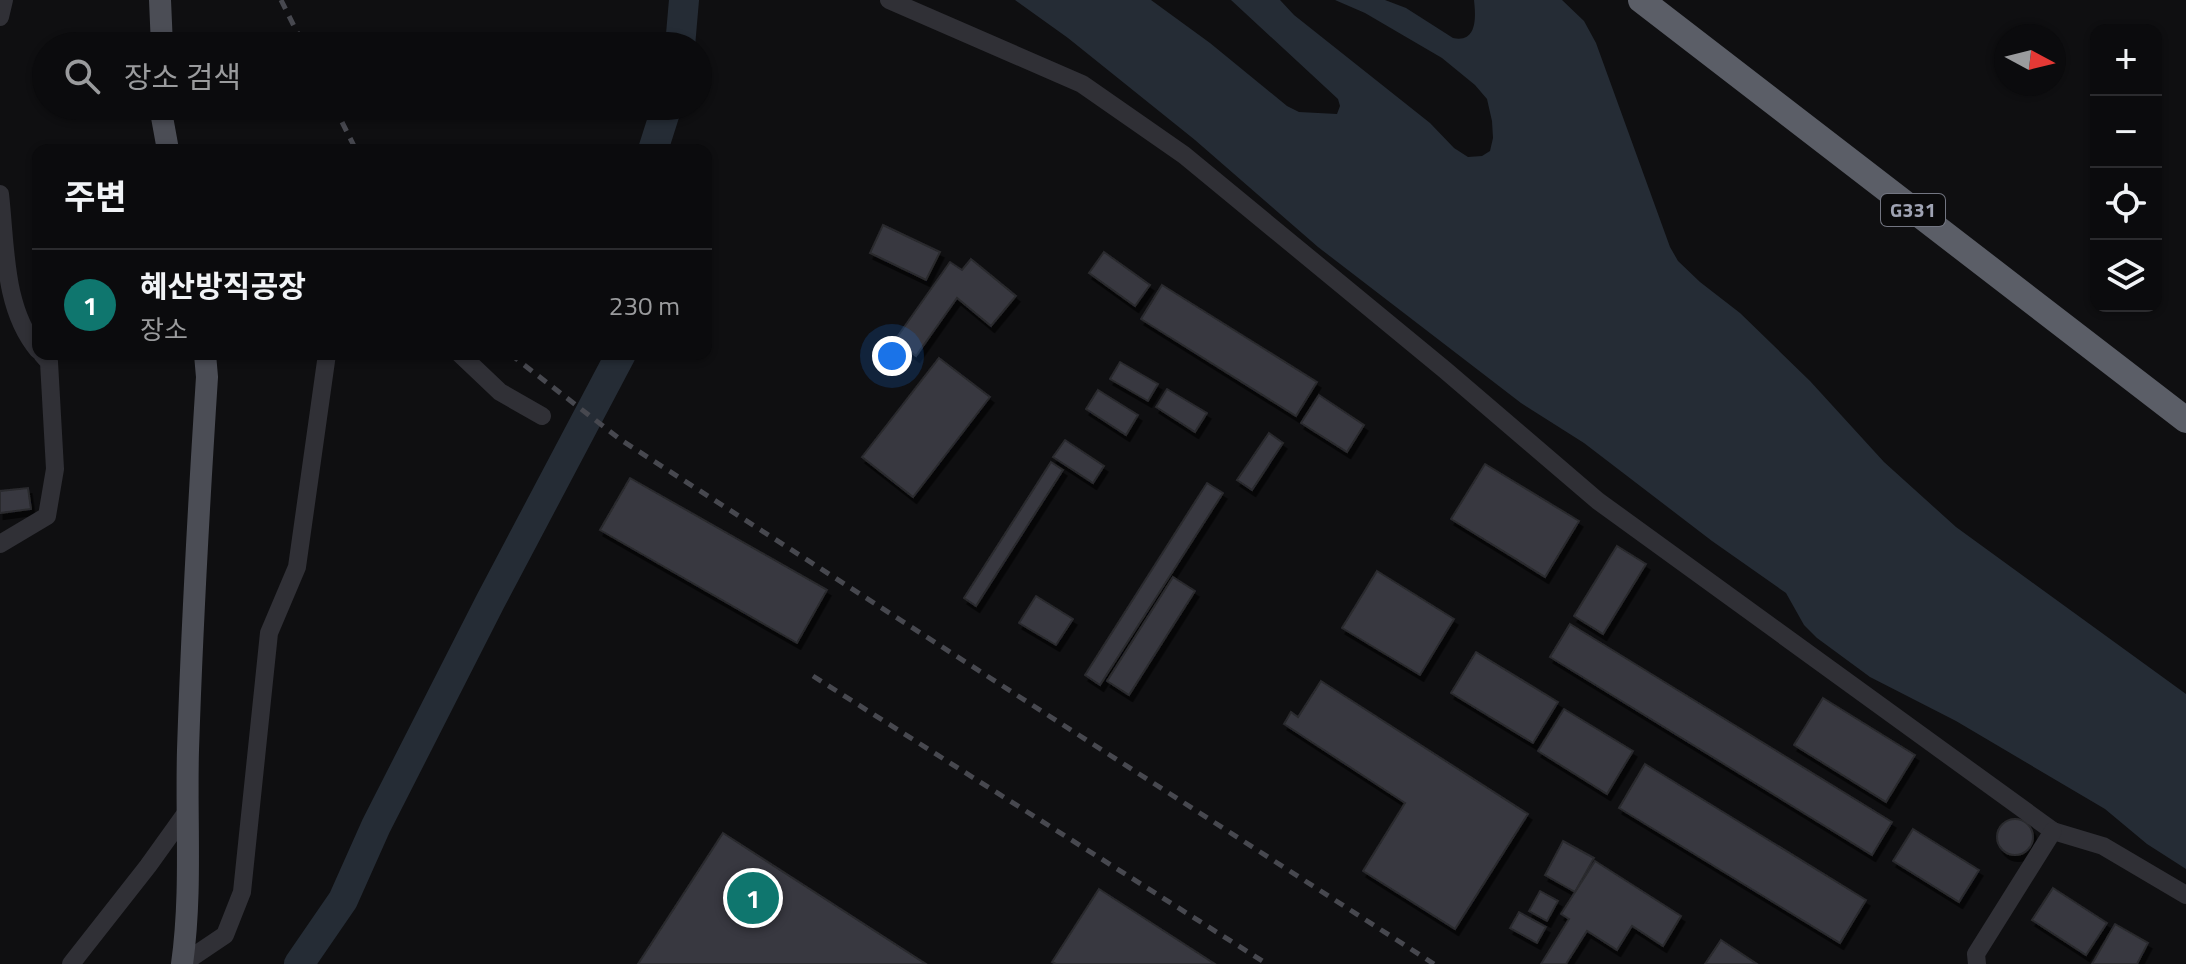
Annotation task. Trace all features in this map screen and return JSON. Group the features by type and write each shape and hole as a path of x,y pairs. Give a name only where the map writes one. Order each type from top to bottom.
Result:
{"highway":[{"name":"G331","path":"1641,0 2186,420"}],"main road":[{"path":"160,0 161,32"},
{"path":"163,120 167,144"},
{"path":"182,964 188,918 186,813 206,360"}],"street":[{"path":"0,17 4,0"},
{"path":"889,0 1082,84 1184,155 1445,370 1598,501 2053,831 2103,846 2186,895"},
{"path":"0,194 7,306 32,342"},
{"path":"0,544 47,516 55,469 47,360"},
{"path":"182,964 225,935 242,892 269,633 297,567 326,360"},
{"path":"466,360 500,392 542,416"},
{"path":"71,964 186,813"},
{"path":"1977,964 1976,954 2053,831"}],"shaded area":[{"path":"1015,0 1151,0 1287,106 1299,112 1337,114 1340,106 1338,99 1231,0 1280,0 1294,15 1468,157 1482,156 1490,151 1493,138 1487,99 1442,58 1365,13 1335,0 1385,0 1406,8 1453,38 1461,39 1467,37 1473,28 1474,0 1562,0 1584,21 1596,43 1670,247 1678,261 1740,313 1810,381 1884,462 1956,527 2186,694 2186,869 2147,844 2105,809 1956,721 1870,677 1817,638 1804,625 1786,593 1584,443 1521,403 1318,247 1195,140 1068,38"}],"building":[{"path":"883,225 940,252 926,280 870,253"},
{"path":"1104,252 1150,285 1135,306 1089,273"},
{"path":"971,259 1016,296 991,326 957,298 916,356 895,340 950,262 962,270"},
{"path":"1162,285 1317,382 1296,416 1141,319"},
{"path":"939,358 990,397 913,497 862,457"},
{"path":"1120,362 1158,384 1148,401 1110,379"},
{"path":"1167,389 1207,413 1195,432 1156,407"},
{"path":"1098,390 1138,415 1126,435 1086,409"},
{"path":"1319,395 1364,425 1347,452 1301,423"},
{"path":"1269,433 1283,443 1252,490 1237,480"},
{"path":"1065,440 1104,466 1093,483 1053,457"},
{"path":"1051,462 1063,470 976,606 964,598"},
{"path":"1485,464 1579,521 1545,577 1451,519"},
{"path":"630,478 827,590 797,643 600,530"},
{"path":"1207,483 1223,493 1100,685 1085,675"},
{"path":"28,488 31,509 0,513 0,491"},
{"path":"1617,546 1646,564 1603,634 1574,616"},
{"path":"1377,571 1454,619 1420,675 1342,628"},
{"path":"1173,577 1195,591 1129,695 1107,681"},
{"path":"1036,596 1073,619 1056,645 1019,623"},
{"path":"1570,624 1892,822 1872,855 1550,657"},
{"path":"1476,652 1558,702 1533,743 1451,693"},
{"path":"1321,681 1528,814 1455,929 1363,871 1405,803 1284,724 1291,712 1298,717"},
{"path":"1823,698 1915,755 1886,802 1794,745"},
{"path":"1564,709 1633,751 1607,794 1538,751"},
{"path":"1645,764 1866,900 1840,943 1619,808"},
{"path":"2015,819 2028,824 2033,837 2028,850 2015,855 2002,850 1997,837 2002,824"},
{"path":"1913,829 1979,870 1959,902 1893,861"},
{"path":"723,833 926,964 638,964"},
{"path":"1563,841 1594,858 1575,892 1545,875"},
{"path":"1595,861 1681,916 1663,946 1632,926 1617,950 1587,931 1566,964 1541,964 1569,919 1561,914"},
{"path":"2053,888 2107,923 2086,955 2032,920"},
{"path":"1099,889 1215,964 1052,962"},
{"path":"1540,891 1558,901 1547,921 1529,911"},
{"path":"1519,912 1546,927 1537,943 1510,928"},
{"path":"2115,924 2148,943 2137,964 2092,964"},
{"path":"1721,940 1757,964 1705,964"}],"waterway":[{"path":"681,32 684,0"},
{"path":"655,144 663,120"},
{"path":"299,964 343,900 376,826 490,602 618,360"}],"railway":[{"path":"281,0 297,32"},
{"path":"341,120 353,144"},
{"path":"518,360 621,440 1434,964"},
{"path":"813,676 1267,964"}],"place":[{"name":"혜산방직공장","path":"753,898"}]}
